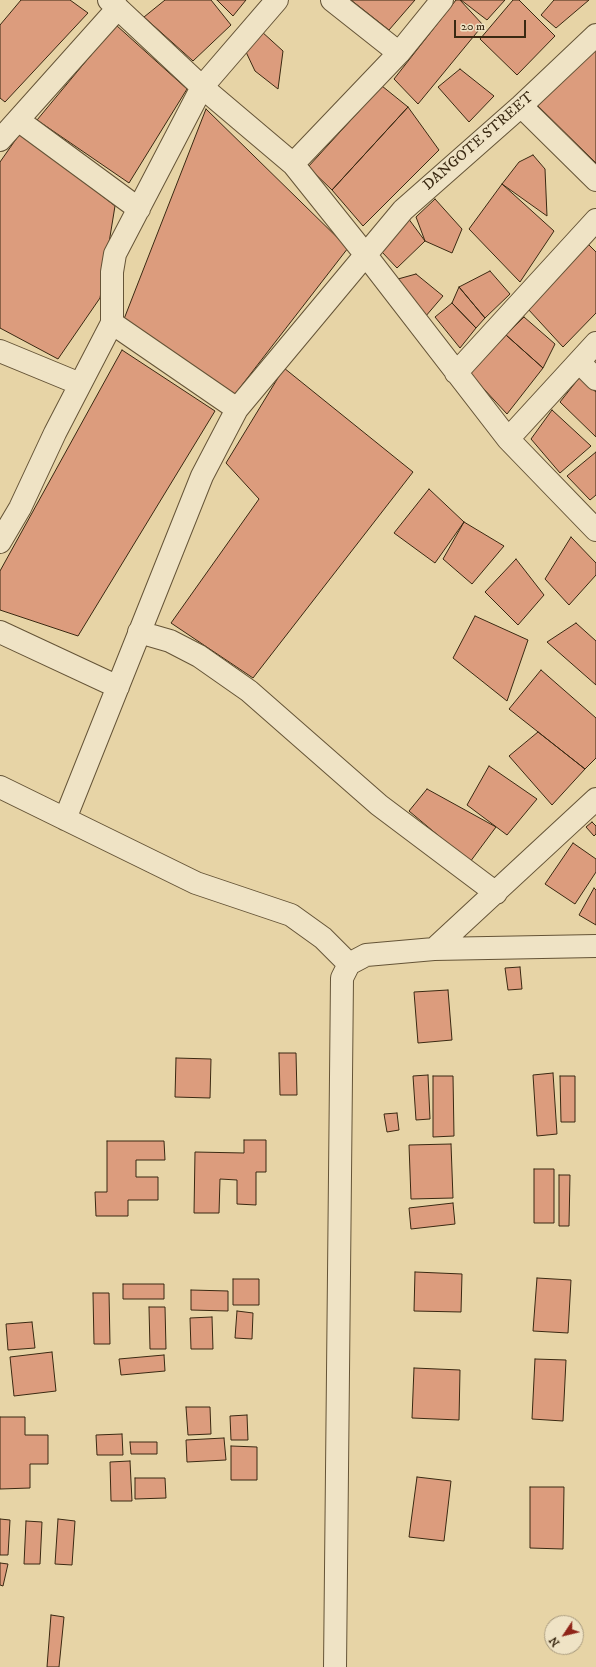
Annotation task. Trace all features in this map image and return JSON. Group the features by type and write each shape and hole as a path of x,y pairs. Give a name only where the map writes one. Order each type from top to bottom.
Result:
{"street":[{"path":"2,532 20,508 80,384 112,323 112,272 115,254 202,88 277,0"},
{"path":"332,0 399,53"},
{"path":"293,164 399,53 442,0"},
{"path":"0,140 113,4 202,88 293,164 365,254 508,440 596,530"},
{"name":"DANGOTE STREET","path":"65,819 202,476 237,409 403,210 521,106 596,35"},
{"path":"521,106 596,180"},
{"path":"18,120 139,209"},
{"path":"456,373 596,220"},
{"path":"112,323 237,409"},
{"path":"508,440 596,343"},
{"path":"0,350 80,384"},
{"path":"579,362 596,379"},
{"path":"0,632 118,687"},
{"path":"139,632 170,641 199,656 249,691 379,805 496,893"},
{"path":"0,787 196,883 291,915 323,938 349,964"},
{"path":"434,949 596,799"},
{"path":"335,1667 342,978 349,964 366,955 434,949 596,946"}],"building":[{"path":"21,0 70,0 88,13 5,102 0,98 0,25"},
{"path":"165,0 211,0 231,25 193,61 144,17"},
{"path":"217,0 246,0 233,16"},
{"path":"351,0 415,0 389,30"},
{"path":"456,0 460,0 483,25 418,104 394,79"},
{"path":"461,0 505,0 487,20"},
{"path":"513,0 519,0 555,36 517,75 480,39"},
{"path":"554,0 589,0 556,28 541,15"},
{"path":"116,25 187,89 129,183 37,120"},
{"path":"261,31 283,51 278,89 255,71 246,52"},
{"path":"596,49 596,163 537,105"},
{"path":"460,69 494,96 469,122 438,87"},
{"path":"382,86 408,107 332,190 308,167"},
{"path":"408,107 439,150 363,226 332,190"},
{"path":"206,109 348,248 235,394 124,319"},
{"path":"21,132 115,206 100,298 58,359 0,328 0,162"},
{"path":"533,155 545,169 547,216 502,184 519,162"},
{"path":"502,184 554,231 520,282 469,229"},
{"path":"435,199 462,229 452,253 425,241 416,217"},
{"path":"405,214 425,241 397,268 382,252"},
{"path":"588,244 596,252 596,313 563,347 528,309"},
{"path":"490,271 510,294 485,318 459,287"},
{"path":"416,274 443,296 425,317 398,279"},
{"path":"459,287 485,318 476,328 452,303"},
{"path":"452,303 476,328 460,348 435,317"},
{"path":"524,317 555,344 543,368 506,335"},
{"path":"506,335 543,368 507,414 470,374"},
{"path":"122,350 215,411 78,636 0,610 0,571"},
{"path":"284,368 413,472 253,678 171,623 259,499 226,463"},
{"path":"579,378 596,392 596,437 560,402"},
{"path":"552,410 591,446 560,473 531,439"},
{"path":"596,452 596,495 590,500 567,476"},
{"path":"429,489 464,522 435,563 394,533"},
{"path":"464,522 504,546 472,584 443,559"},
{"path":"571,537 596,563 596,575 569,605 545,579"},
{"path":"516,559 544,595 518,625 485,592"},
{"path":"475,616 528,640 507,701 453,658"},
{"path":"576,623 596,641 596,685 547,642"},
{"path":"541,670 596,718 596,758 585,769 509,709"},
{"path":"538,732 585,769 552,805 509,756"},
{"path":"489,766 537,799 507,835 467,805"},
{"path":"427,789 496,827 470,862 409,811"},
{"path":"592,822 596,826 596,834 594,836 586,827"},
{"path":"573,843 596,859 596,872 575,904 545,884"},
{"path":"594,888 596,890 596,925 579,915"},
{"path":"520,967 522,989 508,990 505,968"},
{"path":"448,990 452,1040 418,1043 414,992"},
{"path":"279,1053 296,1053 297,1095 280,1095"},
{"path":"176,1058 211,1059 210,1098 175,1097"},
{"path":"553,1073 557,1134 537,1136 533,1075"},
{"path":"428,1075 430,1119 416,1120 413,1076"},
{"path":"433,1076 453,1076 454,1136 433,1137"},
{"path":"560,1076 575,1076 575,1122 561,1122"},
{"path":"397,1113 399,1130 387,1132 384,1114"},
{"path":"244,1140 266,1140 266,1172 256,1172 256,1205 237,1204 237,1180 220,1179 219,1213 194,1213 195,1152 244,1153"},
{"path":"107,1141 164,1141 165,1160 136,1160 136,1177 158,1177 158,1200 128,1200 128,1216 96,1216 95,1192 107,1192"},
{"path":"451,1144 453,1198 411,1199 409,1145"},
{"path":"534,1169 554,1169 554,1223 534,1223"},
{"path":"559,1175 570,1175 569,1226 559,1226"},
{"path":"453,1203 455,1224 411,1229 409,1208"},
{"path":"415,1272 462,1274 461,1312 414,1311"},
{"path":"537,1278 571,1280 568,1333 533,1331"},
{"path":"233,1279 259,1279 259,1305 233,1305"},
{"path":"123,1284 164,1284 164,1299 123,1299"},
{"path":"191,1290 228,1291 228,1311 191,1310"},
{"path":"93,1293 109,1293 110,1344 94,1344"},
{"path":"149,1307 165,1307 166,1349 150,1349"},
{"path":"237,1311 253,1313 252,1339 235,1338"},
{"path":"212,1317 213,1349 191,1349 190,1318"},
{"path":"32,1322 35,1348 8,1350 6,1324"},
{"path":"52,1352 56,1391 14,1396 10,1357"},
{"path":"164,1355 165,1371 121,1375 119,1359"},
{"path":"535,1359 566,1360 563,1421 532,1419"},
{"path":"414,1368 460,1370 459,1420 412,1418"},
{"path":"186,1407 210,1407 211,1434 188,1435"},
{"path":"247,1415 248,1440 231,1440 230,1416"},
{"path":"0,1417 25,1417 25,1435 48,1435 48,1464 30,1464 30,1488 0,1489"},
{"path":"122,1434 123,1455 97,1455 96,1435"},
{"path":"224,1438 226,1460 187,1462 186,1440"},
{"path":"130,1442 157,1442 157,1454 131,1454"},
{"path":"231,1446 257,1447 257,1480 231,1480"},
{"path":"130,1461 132,1501 111,1501 110,1462"},
{"path":"417,1477 451,1481 444,1541 409,1537"},
{"path":"135,1478 165,1478 166,1498 135,1499"},
{"path":"530,1487 564,1487 563,1549 530,1548"},
{"path":"0,1519 10,1520 8,1555 0,1555"},
{"path":"58,1519 75,1521 72,1565 55,1564"},
{"path":"26,1521 42,1522 40,1564 24,1564"},
{"path":"0,1563 8,1564 3,1586 0,1585"},
{"path":"51,1615 64,1617 59,1667 47,1667"}]}
